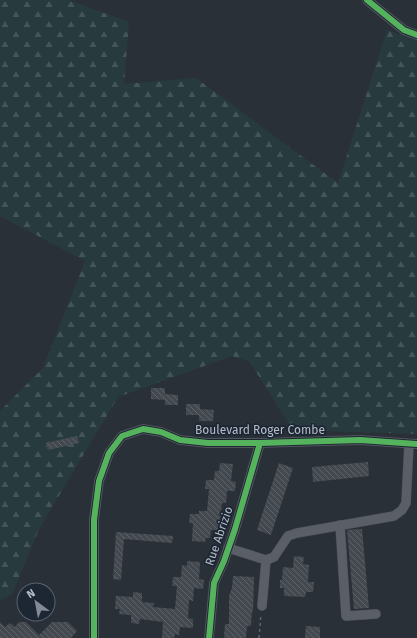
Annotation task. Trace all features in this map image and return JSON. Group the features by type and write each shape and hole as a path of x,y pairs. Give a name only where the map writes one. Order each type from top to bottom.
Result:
{"street":[{"path":"367,0 404,30 417,35"},
{"name":"Boulevard Roger Combe","path":"94,638 94,520 99,481 109,453 122,436 143,429 161,432 180,440 208,443 360,440 413,444"},
{"name":"Rue Abrizio","path":"209,638 214,583 235,529 260,443"},
{"path":"228,548 266,560 274,557 288,536 296,533 394,516 402,510 406,503 413,444"},
{"path":"340,525 346,616 376,614"},
{"path":"262,606 266,560"}],"path":[{"path":"259,638 262,606"}],"green space":[{"path":"0,0 68,0 129,22 124,84 196,78 338,183 387,30 417,40 417,434 293,430 249,361 232,356 118,397 39,529 12,594 0,600 0,411 43,368 85,261 0,216"}],"building":[{"path":"151,388 165,388 165,400 151,399"},
{"path":"165,394 178,395 178,405 165,405"},
{"path":"186,404 200,404 200,409 214,410 213,421 199,421 199,415 186,415"},
{"path":"77,436 79,443 48,450 46,443"},
{"path":"368,462 369,476 313,482 312,467"},
{"path":"220,463 233,464 231,481 236,482 235,491 227,491 226,503 222,503 220,521 225,521 224,531 211,530 210,538 206,538 205,542 192,541 193,523 189,523 190,514 199,514 199,511 207,511 209,489 205,489 206,480 214,480 215,471 219,471"},
{"path":"279,463 293,468 271,535 257,530"},
{"path":"362,529 369,608 354,609 347,530"},
{"path":"116,532 173,536 172,543 124,539 121,580 113,579"},
{"path":"294,556 304,557 303,564 309,565 308,582 314,582 313,592 306,592 305,597 284,596 284,588 280,588 283,567 293,568"},
{"path":"187,561 200,562 199,579 204,580 203,589 194,588 193,601 189,600 188,618 193,619 193,628 180,627 179,635 175,634 174,638 162,638 163,622 140,619 139,624 131,623 131,615 119,614 120,609 115,609 116,596 133,597 133,592 142,593 142,602 154,603 153,607 175,609 177,586 172,586 173,577 181,577 182,565 187,566"},
{"path":"233,576 254,577 253,611 251,626 247,626 246,638 224,638 225,624 229,624 229,596 232,588"},
{"path":"0,622 5,627 10,623 15,627 19,622 26,622 39,635 52,622 68,622 77,631 71,638 0,638"},
{"path":"306,626 320,627 320,638 305,638"}],"cycle path":[{"path":"367,0 404,30 417,35"},
{"path":"94,638 94,520 99,481 109,453 122,436 143,429 161,432 180,440 208,443 360,440 417,444"},
{"path":"209,638 214,583 224,561 235,529 260,443"}]}
